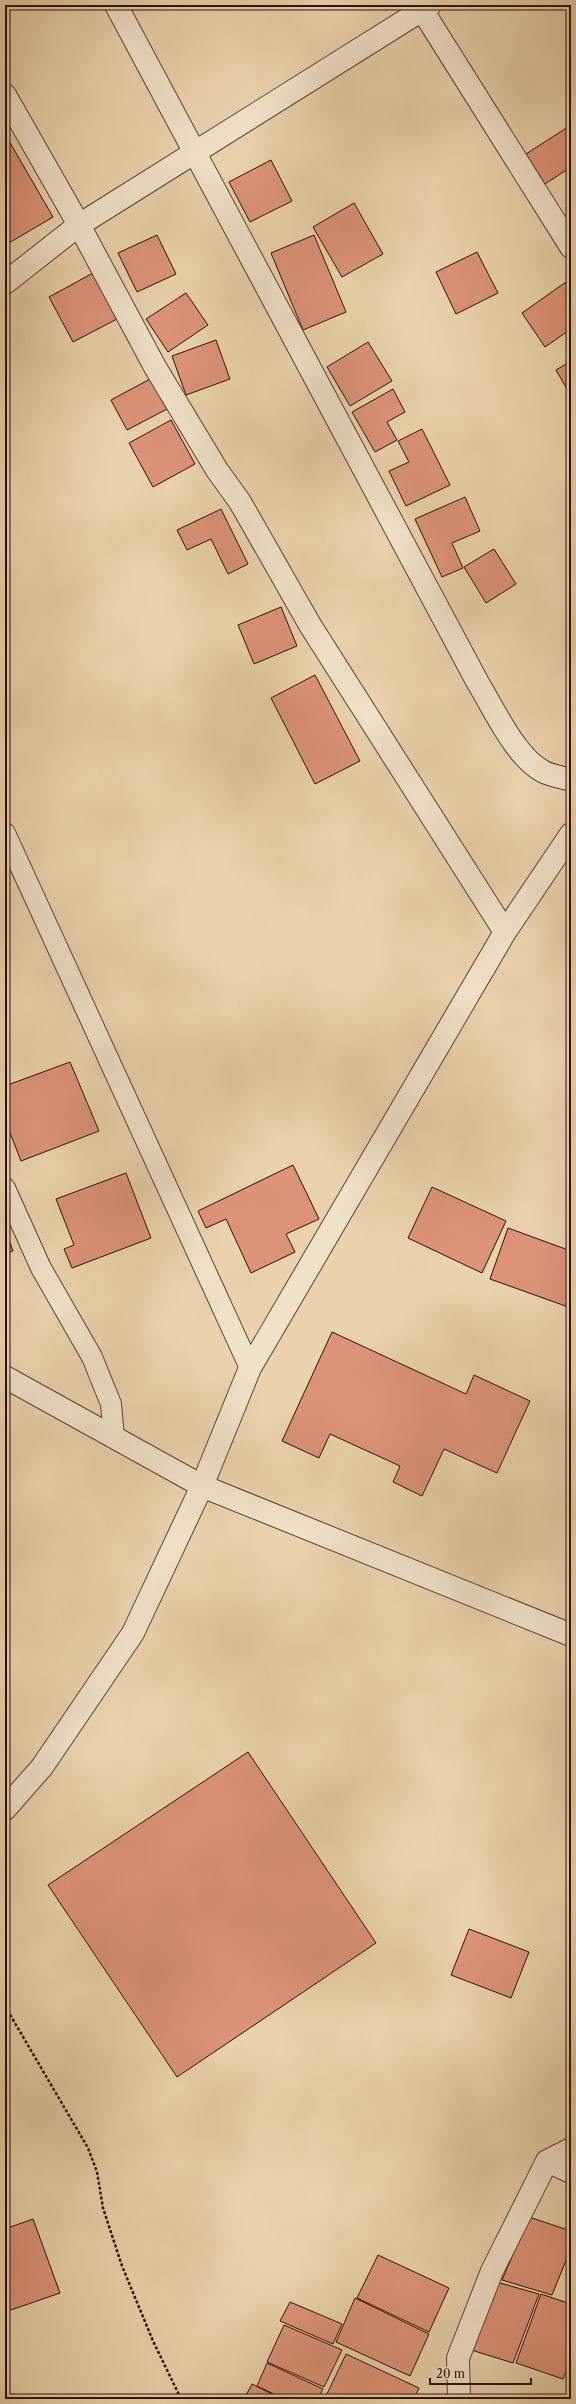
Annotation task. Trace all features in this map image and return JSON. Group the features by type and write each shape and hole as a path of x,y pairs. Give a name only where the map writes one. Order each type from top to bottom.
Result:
{"street":[{"path":"116,5 478,683 515,743 529,760 544,772 571,780"},
{"path":"5,283 79,225 424,7 571,247"},
{"path":"5,95 79,225 158,374 217,470 240,502 310,625 505,932"},
{"path":"5,1809 42,1767 134,1633 202,1486 250,1368 505,932 571,834"},
{"path":"5,1377 202,1486 571,1634"},
{"path":"459,2399 458,2358 492,2271 547,2161 571,2150"},
{"path":"547,2161 571,2172"}],"lane":[{"path":"5,832 250,1368"},
{"path":"5,1188 41,1268 92,1357 111,1404 114,1438"}],"path":[{"path":"5,2006 88,2148 97,2172 103,2208 122,2266 153,2341 181,2399"}],"building":[{"path":"568,127 571,132 571,167 545,184 526,154"},
{"path":"5,134 53,217 9,243 5,235"},
{"path":"271,160 292,201 250,222 229,182"},
{"path":"354,203 383,254 342,277 313,227"},
{"path":"157,235 176,274 137,292 118,253"},
{"path":"314,235 346,312 303,330 271,253"},
{"path":"477,252 498,293 456,314 436,272"},
{"path":"93,273 117,319 73,342 49,297"},
{"path":"566,282 571,289 571,329 545,347 522,313"},
{"path":"186,293 208,325 168,352 146,319"},
{"path":"216,340 230,379 186,395 172,356"},
{"path":"368,342 392,381 350,406 327,367"},
{"path":"571,361 571,396 556,370"},
{"path":"150,379 167,409 127,430 111,400"},
{"path":"393,389 405,412 387,422 397,440 375,452 352,412"},
{"path":"171,420 195,464 153,487 129,443"},
{"path":"422,429 450,485 406,506 389,471 409,462 398,441"},
{"path":"465,497 480,531 452,543 463,568 442,577 415,519"},
{"path":"221,509 248,564 228,574 211,539 187,550 177,530"},
{"path":"494,549 516,584 486,603 464,567"},
{"path":"281,607 297,646 254,664 238,625"},
{"path":"315,675 360,761 315,784 271,698"},
{"path":"70,1062 99,1131 21,1161 5,1120 5,1086"},
{"path":"293,1165 319,1219 286,1234 295,1252 251,1273 226,1219 206,1228 198,1211"},
{"path":"126,1173 151,1238 72,1268 64,1249 74,1245 56,1199"},
{"path":"432,1187 506,1221 482,1273 408,1238"},
{"path":"508,1228 571,1251 571,1308 490,1279"},
{"path":"5,1229 13,1251 5,1254"},
{"path":"332,1332 466,1394 474,1375 530,1401 497,1473 444,1449 422,1496 393,1482 400,1466 330,1434 319,1458 282,1441"},
{"path":"248,1752 376,1943 177,2077 48,1885"},
{"path":"469,1929 529,1952 511,1998 451,1975"},
{"path":"529,2217 571,2231 571,2248 552,2295 502,2280"},
{"path":"33,2219 60,2293 5,2312 5,2229"},
{"path":"378,2255 449,2288 429,2332 357,2298"},
{"path":"493,2281 539,2294 513,2363 468,2349"},
{"path":"541,2294 571,2304 571,2358 563,2379 516,2363"},
{"path":"355,2298 429,2334 410,2376 336,2342"},
{"path":"290,2302 342,2324 333,2344 280,2321"},
{"path":"284,2325 342,2350 324,2387 267,2362"},
{"path":"346,2354 419,2388 414,2399 334,2399 326,2396"},
{"path":"267,2363 323,2389 318,2399 284,2399 257,2386"},
{"path":"252,2384 282,2399 244,2399"}]}
